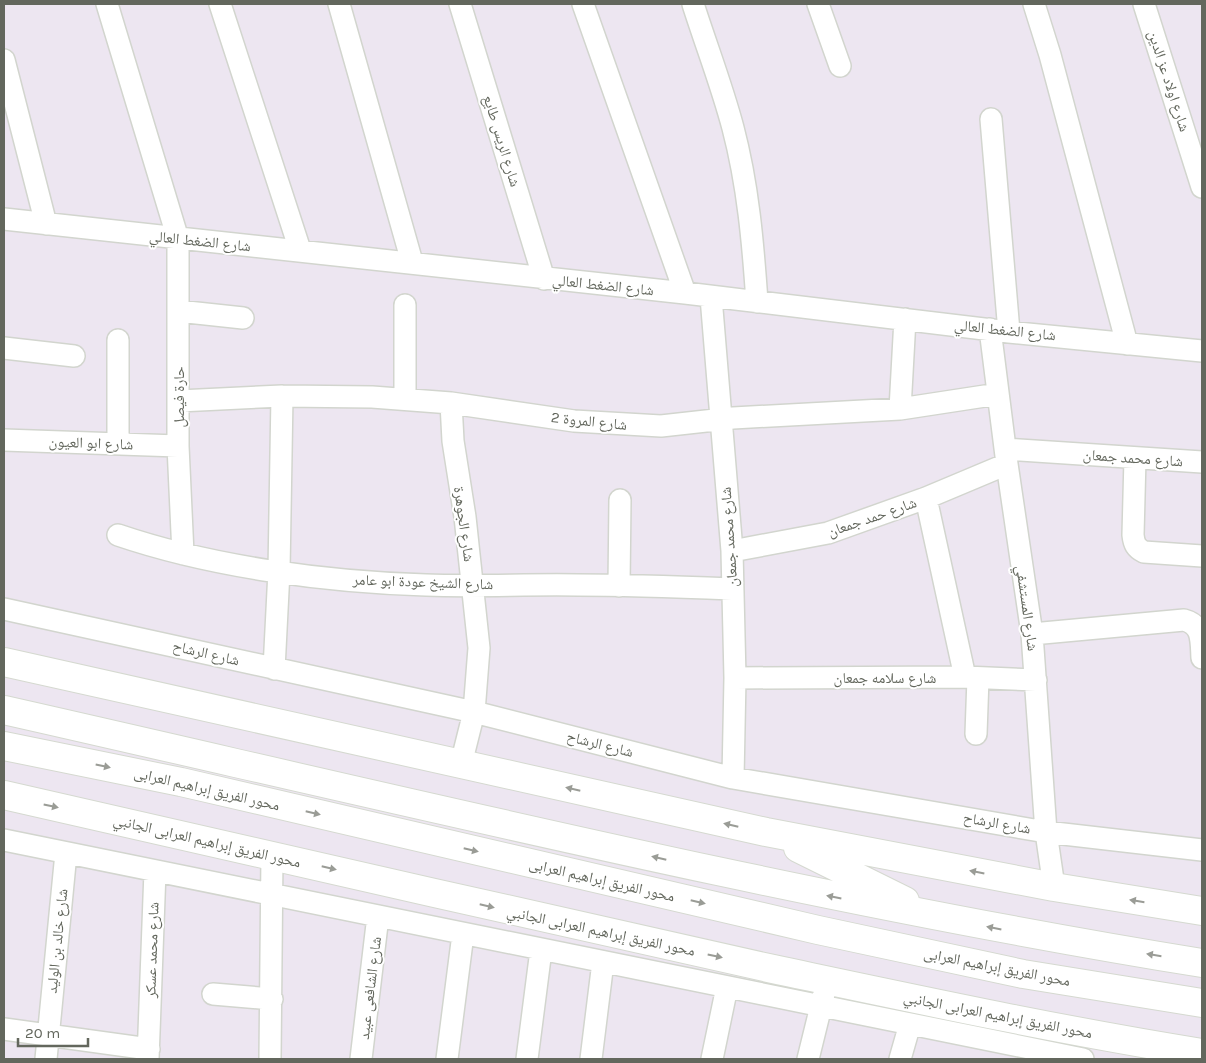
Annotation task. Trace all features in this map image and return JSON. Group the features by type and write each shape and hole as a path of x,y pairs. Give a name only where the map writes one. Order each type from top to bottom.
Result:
{"main road":[{"path":"4,662 766,832 1054,887 1202,911"},
{"path":"4,710 827,896 1202,963"},
{"name":"محور الفريق إبراهيم العرابى","path":"4,746 181,782 818,930 1013,972 1202,1003"},
{"name":"محور الفريق إبراهيم العرابى الجانبي","path":"4,796 272,855 529,916 824,993 1168,1053 1202,1053"},
{"path":"766,832 938,917"}],"street":[{"name":"حارة فيصل","path":"107,4 178,239 178,446 182,554"},
{"path":"220,4 300,250"},
{"path":"339,4 412,262"},
{"name":"شارع الريس طايع","path":"460,4 544,279"},
{"path":"583,4 685,293"},
{"path":"692,4 733,127 749,214 757,302"},
{"path":"818,4 840,66"},
{"path":"1034,4 1050,55 1127,344"},
{"name":"شارع اولاد عز الدين","path":"1144,4 1202,187"},
{"path":"4,60 46,224"},
{"name":"شارع المستشفي","path":"991,119 1000,330 998,394 1032,634 1046,832 1054,887"},
{"name":"شارع الضغط العالي","path":"4,219 178,239 412,262 544,279 1202,351"},
{"name":"شارع محمد جمعان","path":"711,297 732,551 735,678 732,778"},
{"path":"405,305 405,399"},
{"path":"178,311 243,318"},
{"path":"900,409 905,319"},
{"path":"118,340 118,444"},
{"path":"4,348 74,356"},
{"name":"شارع المروة 2","path":"179,401 282,396 405,399 451,402 603,424 661,426 720,419 900,409 998,394"},
{"path":"274,669 279,571 282,396"},
{"name":"شارع الجوهرة","path":"451,402 453,441 465,517 479,648 474,712 461,764"},
{"name":"شارع ابو العيون","path":"4,440 178,446"},
{"name":"شارع محمد جمعان","path":"1006,457 1135,458 1202,462"},
{"name":"شارع حمد جمعان","path":"732,551 828,533 926,498 1006,457"},
{"path":"1135,458 1134,543 1144,552 1202,556"},
{"path":"926,498 971,678 976,734"},
{"path":"619,586 620,500"},
{"name":"شارع الشيخ عودة ابو عامر","path":"118,535 182,554 279,571 378,582 472,586 619,586 732,589"},
{"name":"شارع الرشاح","path":"4,608 474,712 732,778 1046,832 1202,850"},
{"path":"1032,634 1184,620 1193,622 1199,629 1202,658"},
{"name":"شارع سلامه جمعان","path":"735,678 971,678 1036,680"},
{"path":"4,840 727,987 824,993 910,1024 1001,1051 1083,1059"},
{"name":"شارع خالد بن الوليد","path":"46,1059 66,853"},
{"path":"270,1059 272,855"},
{"name":"شارع محمد عسكر","path":"149,1054 155,871"},
{"name":"شارع الشافعى عبيد","path":"361,1059 378,916"},
{"path":"446,1059 463,934"},
{"path":"527,1059 541,950"},
{"path":"591,1059 603,962"},
{"path":"712,1059 727,987"},
{"path":"808,1059 824,993"},
{"path":"213,994 272,999"},
{"path":"900,1059 910,1024"},
{"path":"4,1029 48,1035 149,1054"}]}
